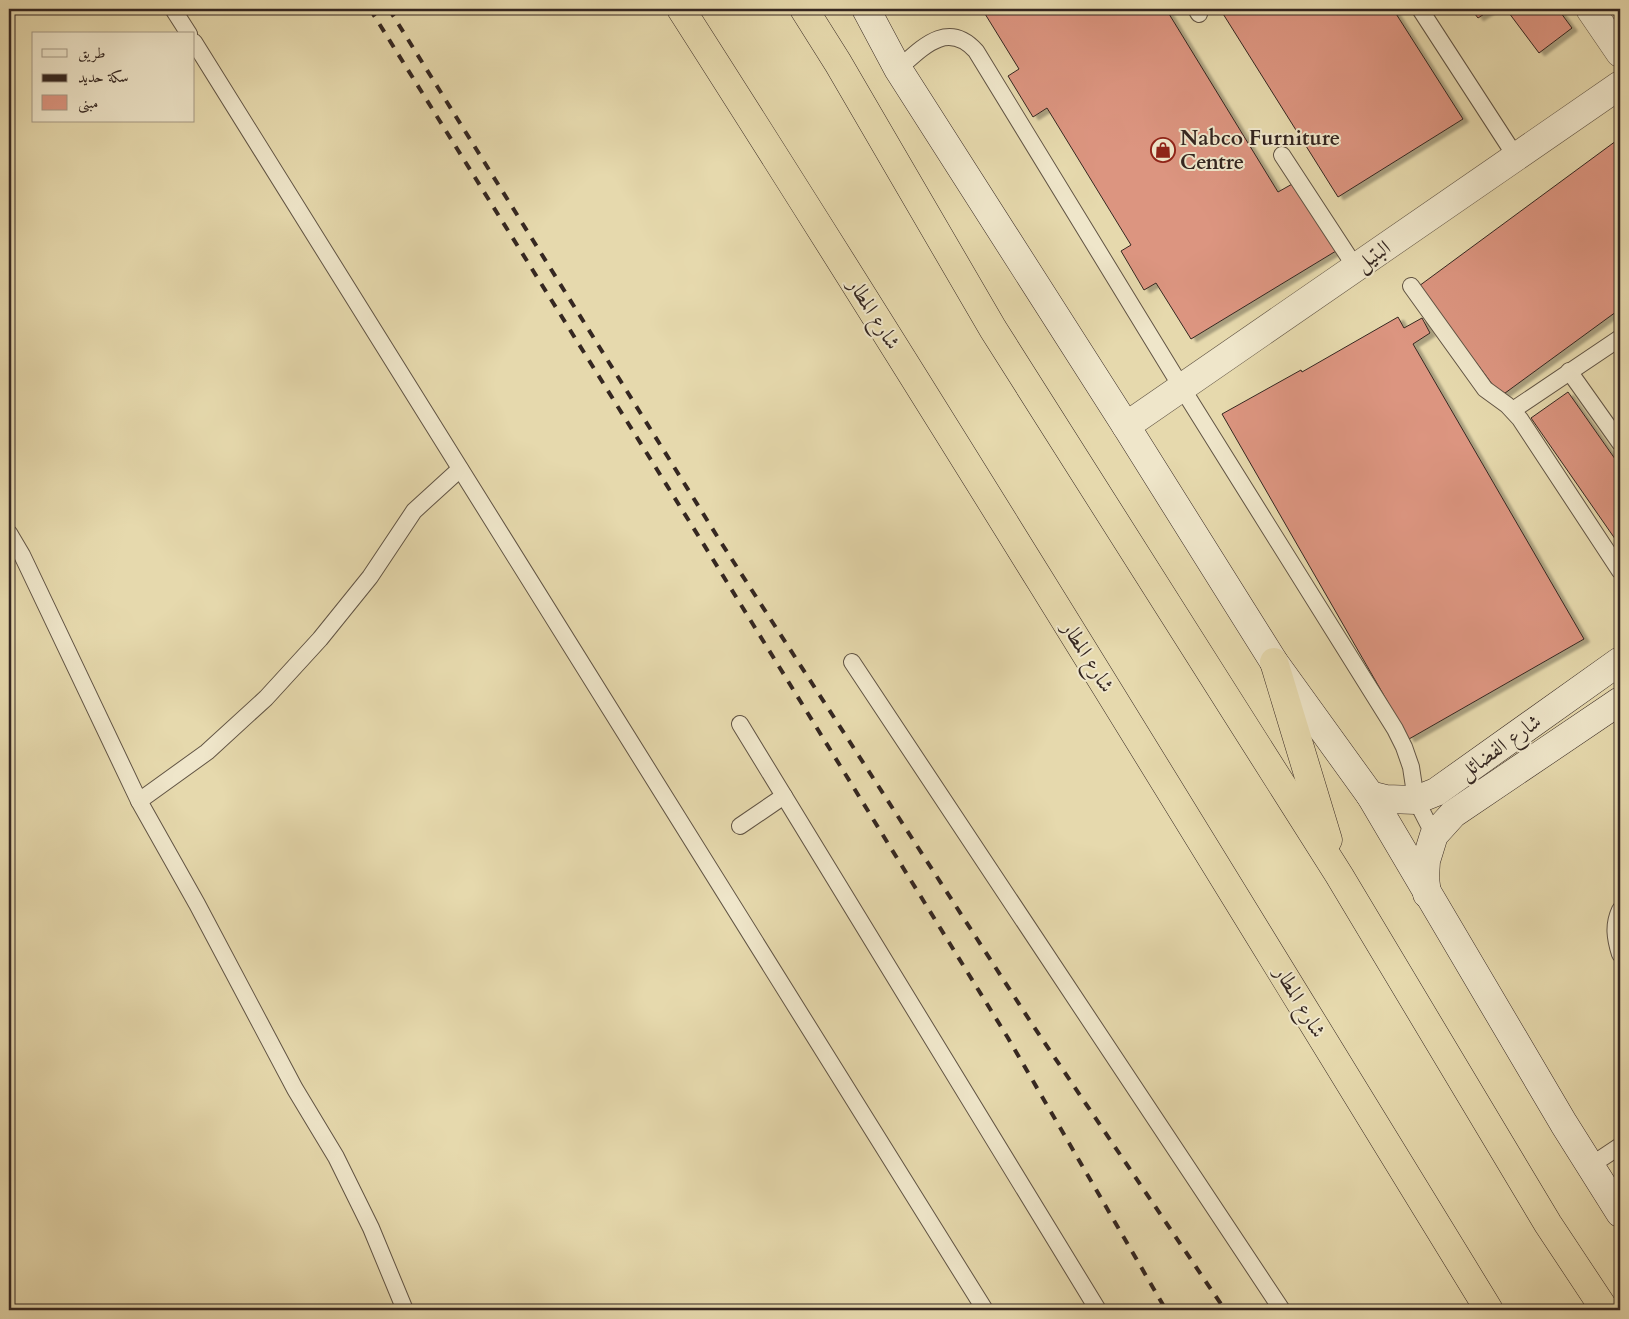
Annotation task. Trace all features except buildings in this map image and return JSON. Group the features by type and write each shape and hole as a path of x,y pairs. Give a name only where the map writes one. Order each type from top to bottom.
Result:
{"highway":[{"name":"شارع المطار","path":"681,9 1164,779 1489,1310"},
{"path":"804,9 838,63 993,329 1338,875 1548,1224 1605,1310"},
{"path":"1274,662 1338,875"}],"street":[{"path":"866,9 898,69 1274,662 1370,795 1564,1124 1620,1213"},
{"path":"1590,9 1620,53"},
{"name":"البتيل","path":"1126,426 1620,84"},
{"name":"شارع الفضائل","path":"1370,795 1386,799 1416,800 1436,792 1620,661"},
{"name":"شارع الفضائل","path":"1428,896 1425,878 1426,860 1434,835 1453,814 1620,701"}],"lane":[{"path":"173,9 188,32"},
{"path":"1420,9 1516,157"},
{"path":"898,69 928,43 936,39 953,37 970,44 976,50 1182,388 1395,729 1411,766 1416,800 1434,835"},
{"path":"195,44 985,1310"},
{"path":"1282,155 1356,268"},
{"path":"1411,286 1485,389 1513,410 1528,430 1619,566"},
{"path":"1513,410 1620,338"},
{"path":"1569,371 1620,443"},
{"path":"139,801 208,752 266,698 326,632 370,577 414,511 460,469"},
{"path":"9,533 26,564 139,801 197,904 295,1089 336,1157 371,1228 405,1310"},
{"path":"852,662 1282,1310"},
{"path":"740,724 1098,1310"},
{"path":"740,826 784,796"},
{"path":"1620,910 1616,918 1615,938 1620,954"},
{"path":"1590,1166 1620,1146"}],"railway":[{"path":"370,9 1008,1038 1166,1310"},
{"path":"389,9 722,544 1032,1024 1225,1310"}],"place":[{"name":"Nabco Furniture Centre","path":"1163,150"}]}
